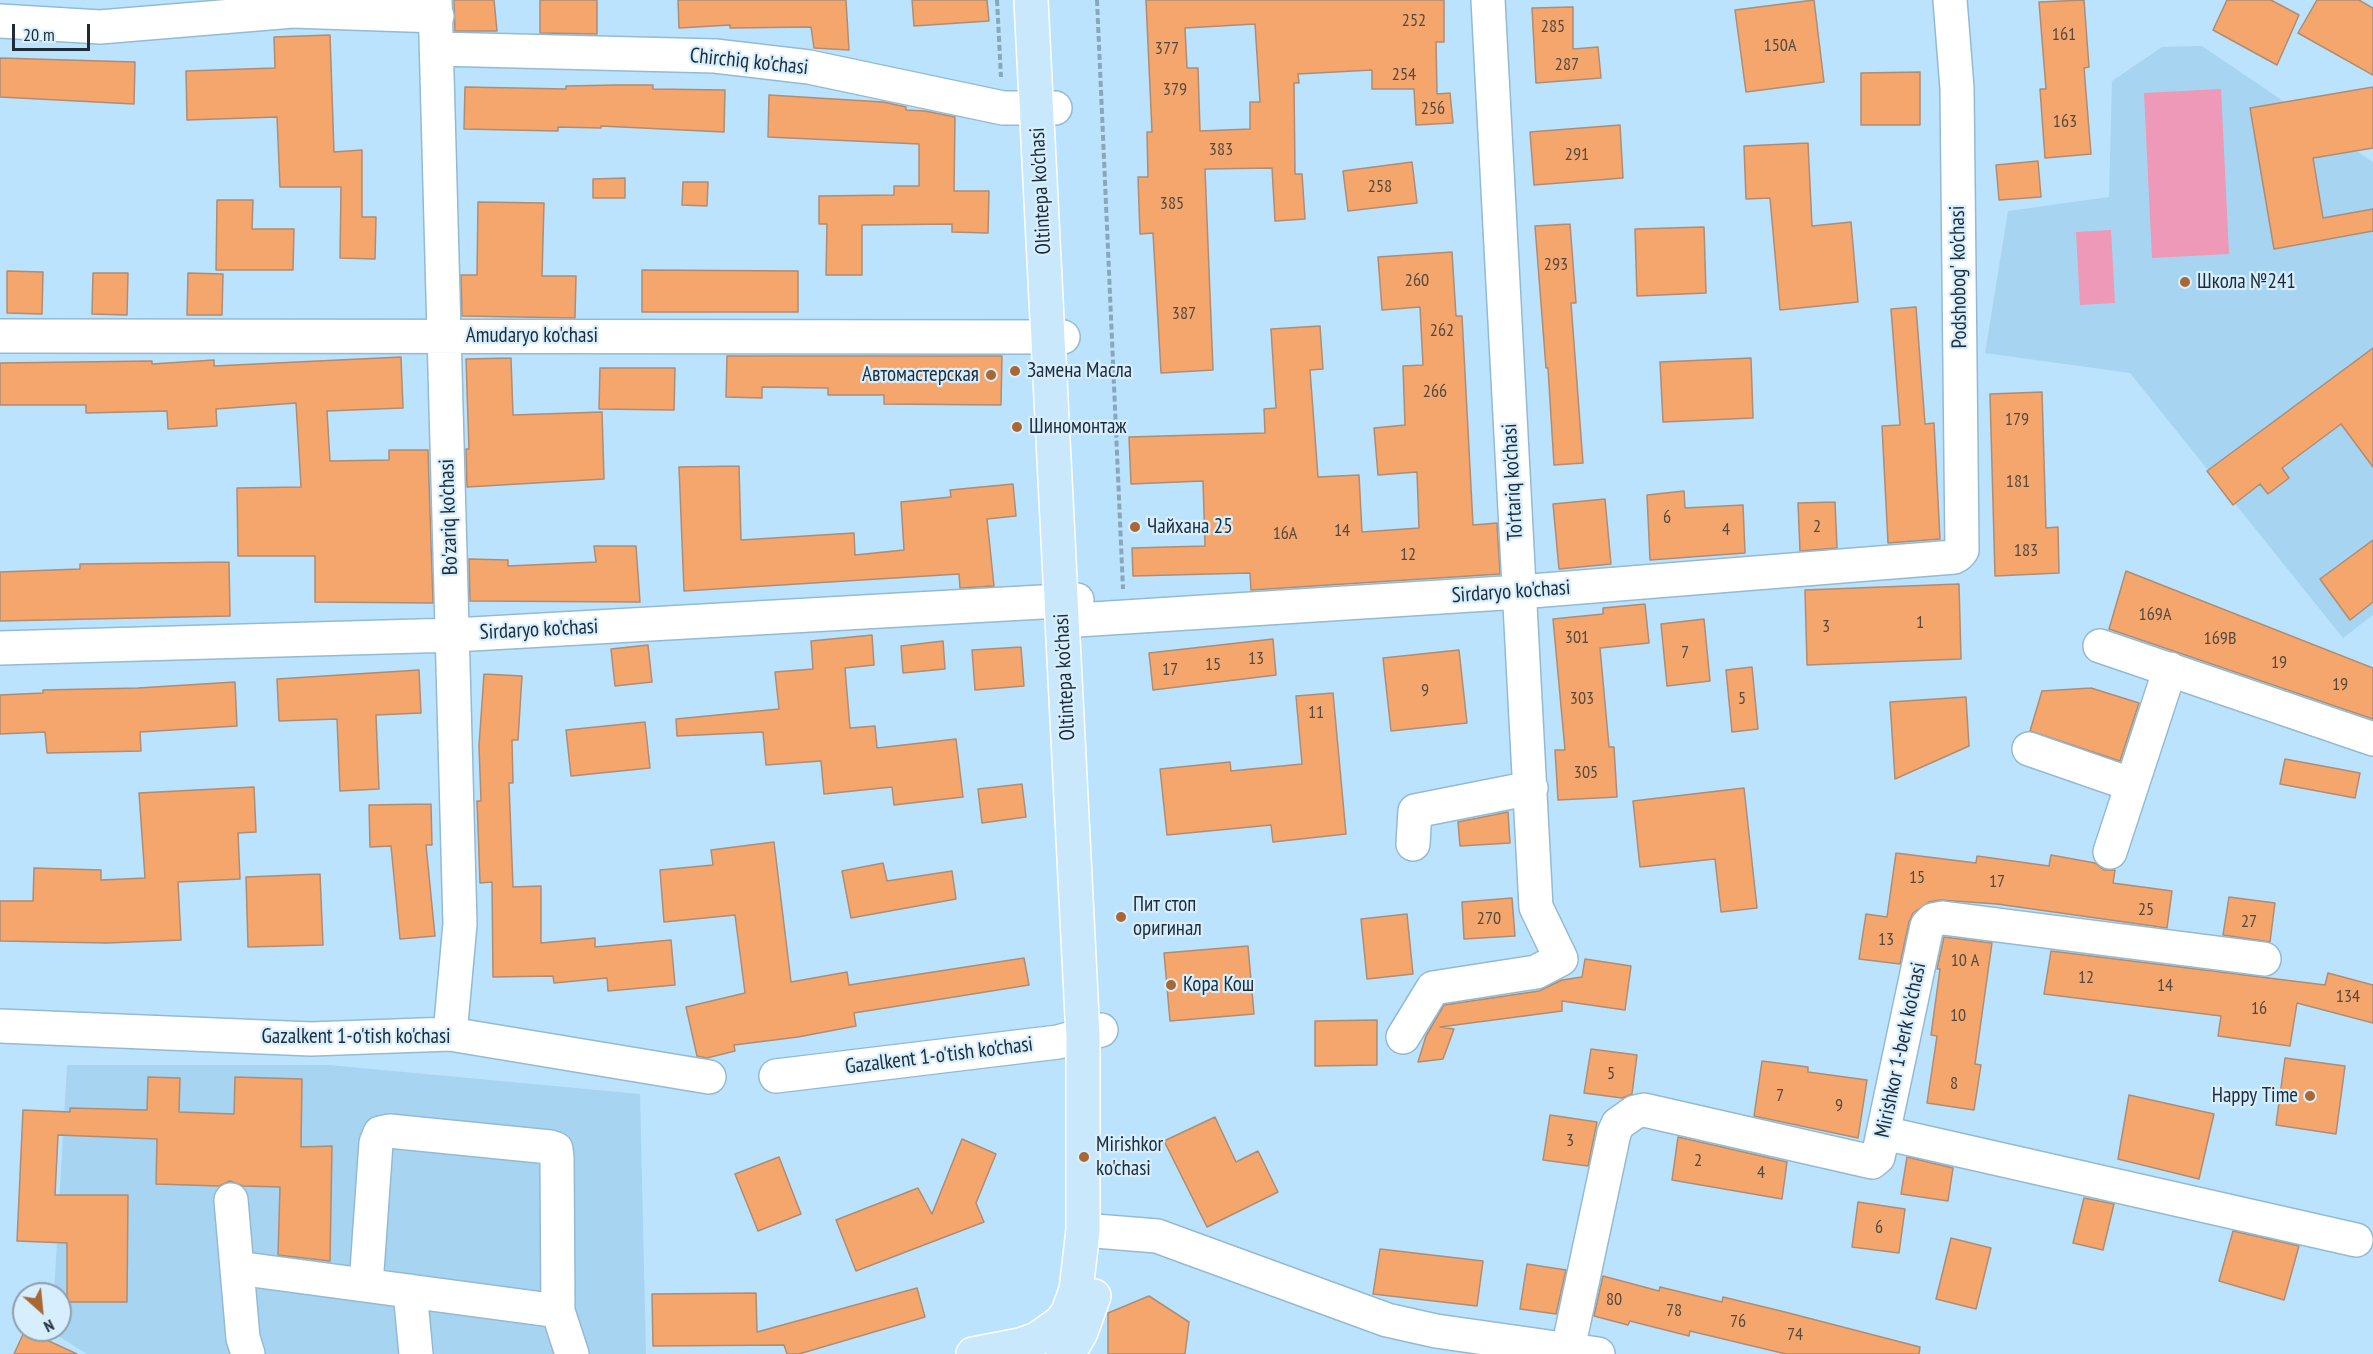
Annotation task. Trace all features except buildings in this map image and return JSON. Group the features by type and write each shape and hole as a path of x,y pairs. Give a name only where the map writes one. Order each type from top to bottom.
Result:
{"main road":[{"name":"Oltintepa ko'chasi","path":"1031,0 1046,108"},
{"name":"Oltintepa ko'chasi","path":"1049,0 1046,108 1092,1034 1091,1230 1094,1297 1088,1318 1068,1344"},
{"path":"973,1354 1020,1345 1037,1338 1068,1344"}],"street":[{"name":"To'rtariq ko'chasi","path":"1403,1037 1433,988 1536,972 1561,959 1536,907 1488,0"},
{"name":"Podshobog' ko'chasi","path":"1950,0 1957,88 1962,550 1959,554"},
{"path":"0,21 100,27 293,10 436,8"},
{"name":"Bo'zariq ko'chasi","path":"436,8 442,336 454,635 460,924 450,1034"},
{"name":"Chirchiq ko'chasi","path":"438,48 715,56 809,67 1003,108 1046,108"},
{"name":"Amudaryo ko'chasi","path":"0,336 1056,337"},
{"name":"Sirdaryo ko'chasi","path":"0,648 454,635 1070,610 1124,616 1519,592 1942,558 1959,554"},
{"path":"2100,646 2373,739"},
{"path":"2110,852 2130,784 2170,669"},
{"path":"2029,749 2130,784"},
{"path":"1413,844 1415,811 1531,788"},
{"name":"Mirishkor 1-berk ko'chasi","path":"1583,1352 1614,1133 1626,1118 1644,1110 1872,1162 1878,1157 1927,926 1933,920 1943,918 2264,959"},
{"name":"Gazalkent 1-o'tish ko'chasi","path":"0,1026 300,1039 450,1034 709,1077"},
{"name":"Gazalkent 1-o'tish ko'chasi","path":"776,1076 1092,1034"},
{"path":"366,1285 376,1143 380,1133 389,1131 556,1149 558,1311 572,1354"},
{"path":"1884,1133 2356,1240"},
{"path":"231,1200 243,1338 248,1354"},
{"path":"1091,1230 1157,1236 1387,1320 1436,1330 1583,1352"},
{"path":"237,1268 558,1311"},
{"path":"410,1291 416,1354"}],"path":[{"path":"1097,0 1124,616"}],"shaded area":[{"name":"Школа №241","path":"2202,46 2373,162 2373,615 2343,638 2130,373 1985,353 2008,211 2109,197 2112,81 2162,47"},
{"path":"2221,89 2229,254 2152,258 2144,93"},
{"path":"2111,230 2115,303 2080,305 2076,232"},
{"path":"67,1065 329,1065 640,1094 646,1354 87,1354 68,1342 72,1342 72,1282 55,1282"}],"place":[{"name":"Школа №241","path":"2185,282"},
{"name":"Замена Маслa","path":"1015,371"},
{"name":"Автомастерская","path":"991,375"},
{"name":"Шиномонтаж","path":"1017,427"},
{"name":"Чайхана 25","path":"1135,527"},
{"name":"Пит стоп оригинал","path":"1121,917"},
{"name":"Кора Кош","path":"1171,985"},
{"name":"Happy Time","path":"2310,1096"},
{"name":"Mirishkor ko'chasi","path":"1084,1157"}]}
